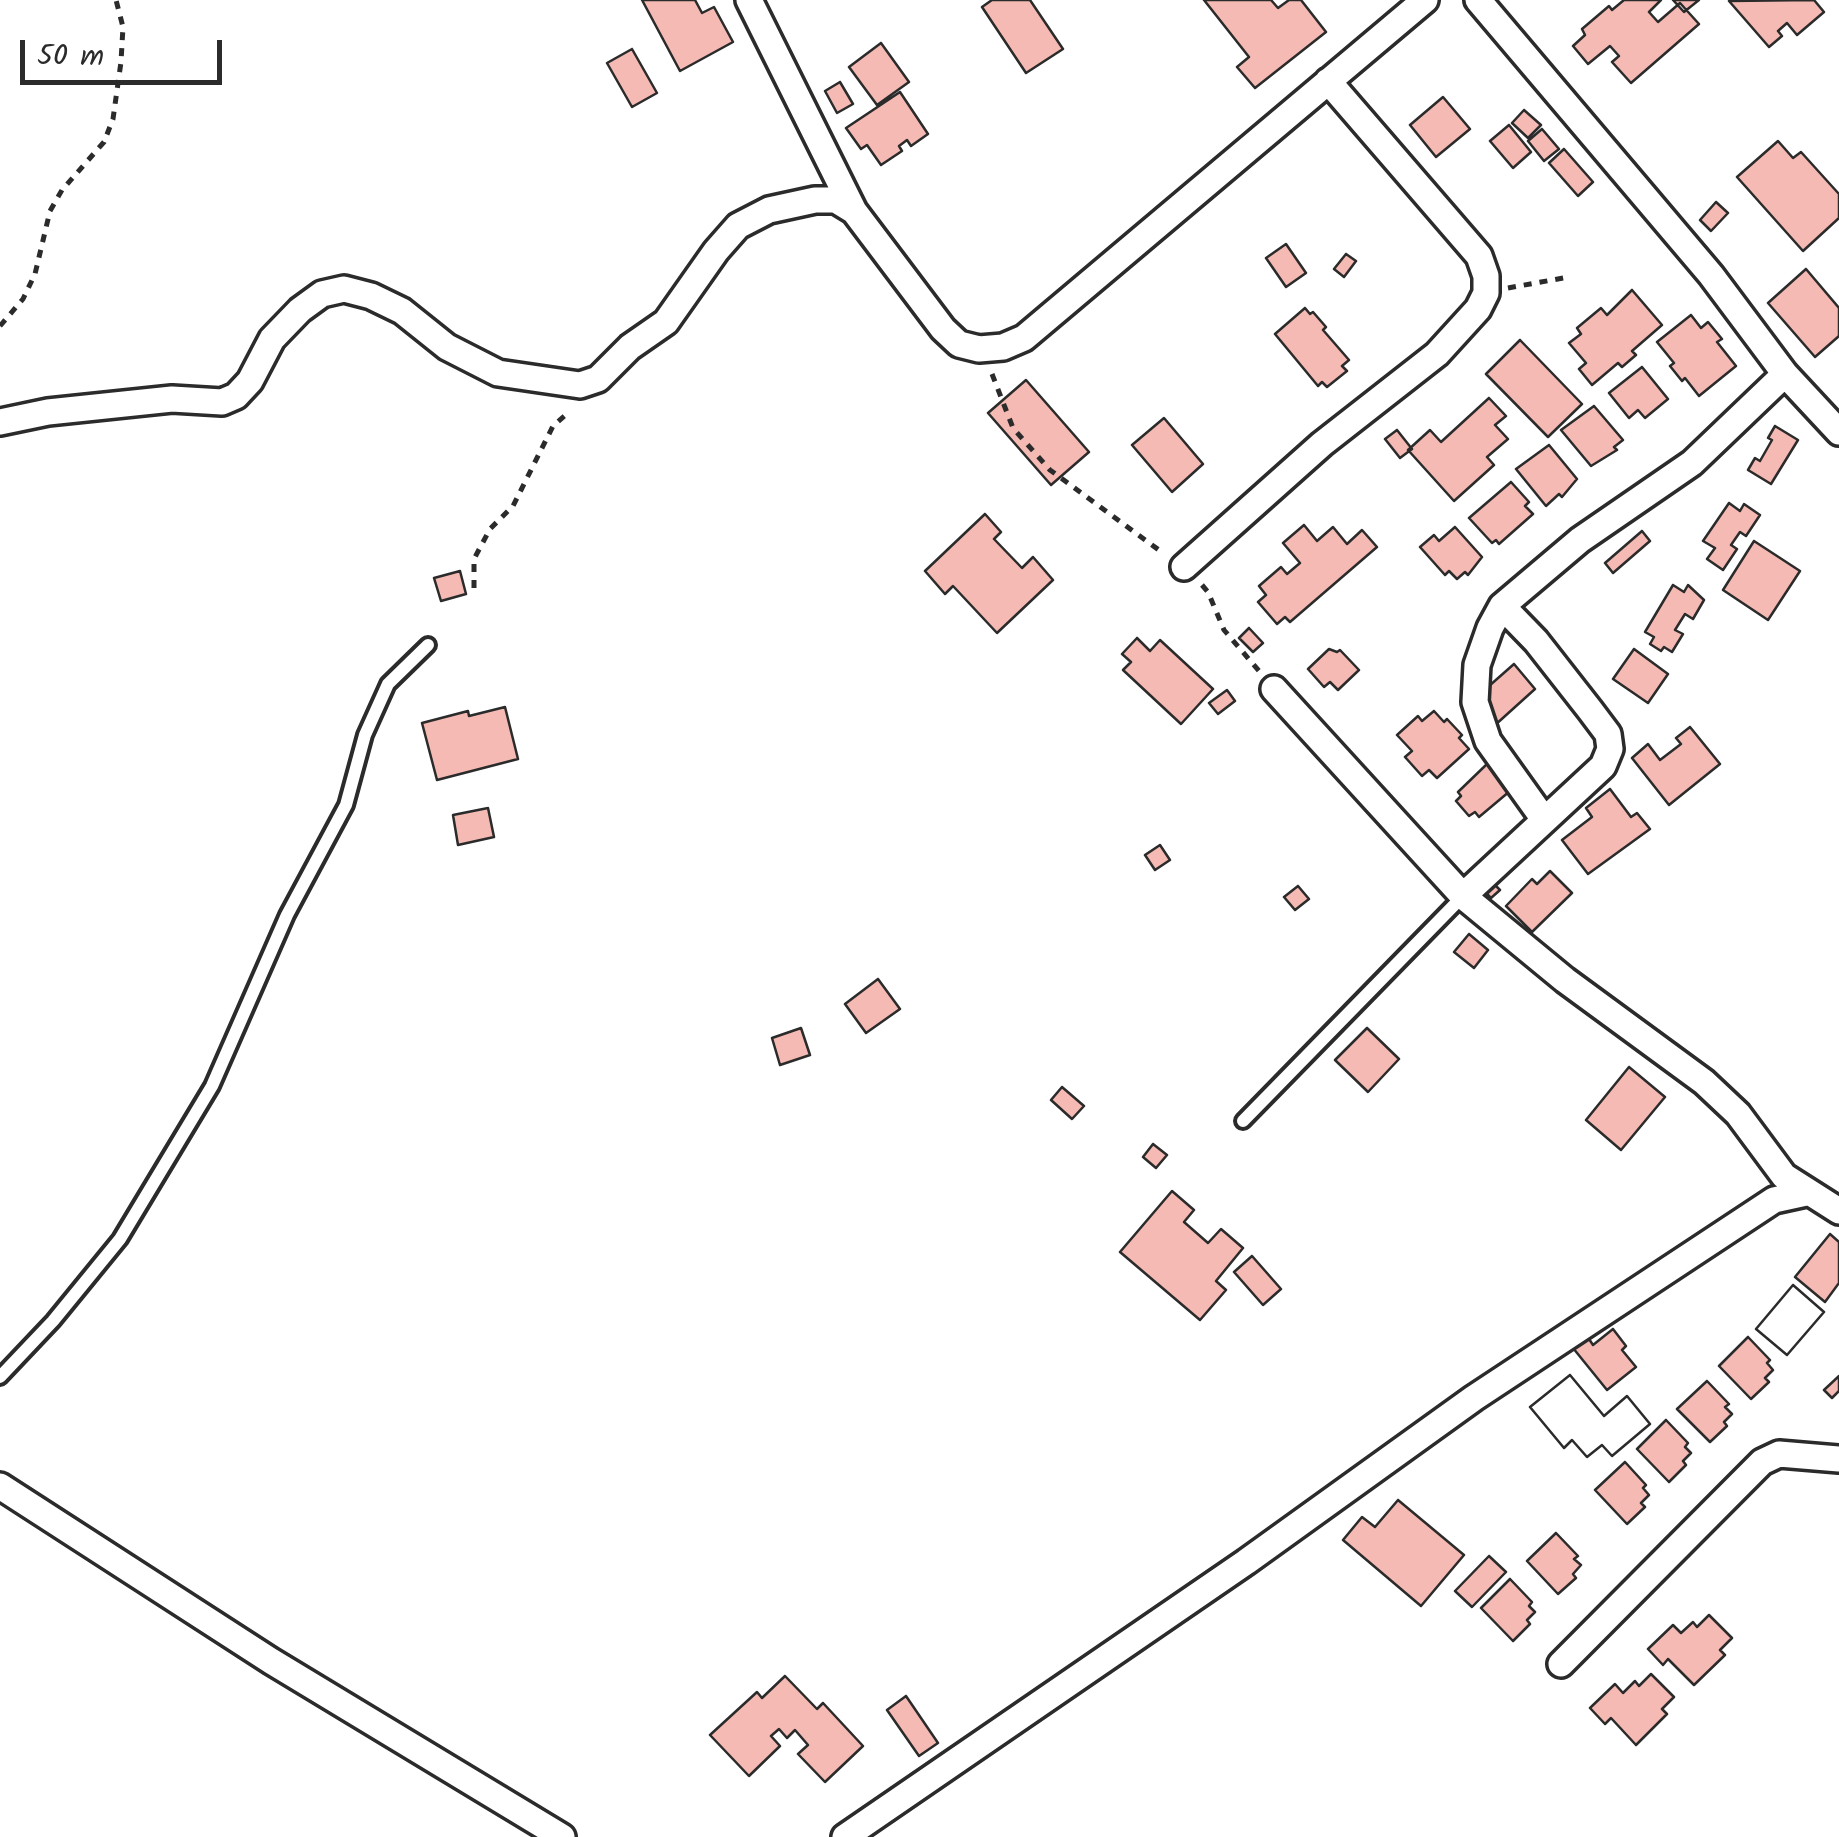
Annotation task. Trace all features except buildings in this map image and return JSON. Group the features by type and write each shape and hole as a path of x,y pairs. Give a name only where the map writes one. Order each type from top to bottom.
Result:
{"street":[{"path":"749,0 854,212 943,329 959,344 980,349 1002,347 1024,338 1425,0"},
{"path":"1478,0 1711,275 1785,374 1839,432"},
{"path":"1184,566 1322,444 1437,354 1478,309 1486,292 1486,276 1479,256 1328,80"},
{"path":"0,422 48,412 172,399 222,402 236,396 250,381 272,338 300,310 322,294 344,290 371,296 402,311 447,348 498,372 580,386 598,378 630,347 666,322 738,226 769,210 814,200 836,200 854,212"},
{"path":"1543,818 1488,741 1475,702 1477,665 1502,606 1580,540 1692,463 1785,374"},
{"path":"1463,896 1603,766 1610,749 1608,734 1536,641 1502,606"},
{"path":"1274,689 1463,896 1565,980 1704,1082 1738,1114 1784,1176 1839,1211"},
{"path":"845,1837 1246,1562 1474,1398 1774,1200 1806,1192"},
{"path":"1562,1664 1762,1462 1779,1454 1839,1459"},
{"path":"0,1486 271,1661 562,1837"}],"lane":[{"path":"0,1378 120,1239 212,1086 286,914 346,804 365,736 388,684 428,645"},
{"path":"1242,1121 1463,896"}],"path":[{"path":"0,326 22,299 35,274 50,211 62,190 104,142 113,119 122,62 122,26 116,0"},
{"path":"1486,292 1569,277"},
{"path":"980,349 1013,428 1050,470 1184,566 1208,592 1224,630 1274,689"},
{"path":"474,588 474,559 490,530 513,506 553,426 598,378"}]}
